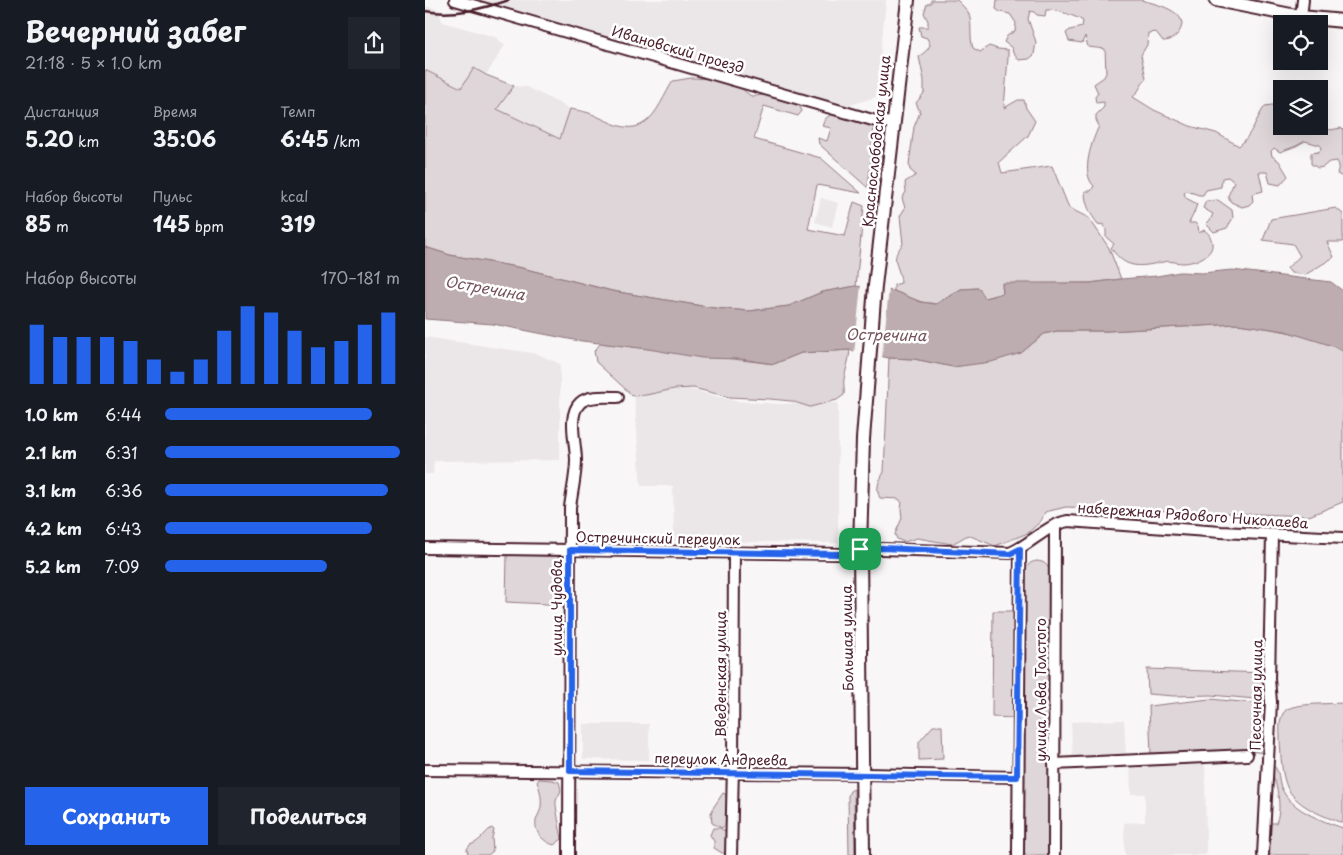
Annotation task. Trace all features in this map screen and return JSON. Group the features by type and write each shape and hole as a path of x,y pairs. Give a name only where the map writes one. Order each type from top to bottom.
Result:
{"main road":[{"name":"Краснослободская улица","path":"868,361 908,0"},
{"path":"1217,0 1291,15"},
{"path":"1328,20 1343,21"},
{"name":"Большая улица","path":"863,855 860,549 863,439 868,361"}],"street":[{"name":"Ивановский проезд","path":"455,0 877,121 893,123"},
{"path":"1301,15 1303,0"},
{"name":"улица Чудова","path":"569,855 570,507 576,460 573,435 574,414 579,404 585,400 618,397"},
{"name":"набережная Рядового Николаева","path":"1020,549 1055,525 1068,521 1343,538"},
{"name":"улица Льва Толстого","path":"1054,855 1055,525"},
{"name":"Песочная улица","path":"1263,855 1271,702 1269,679 1272,534"},
{"name":"Остречинский переулок","path":"425,548 734,554 841,554 860,549 1010,554 1020,549"},
{"name":"улица Льва Толстого","path":"1018,855 1017,777 1020,549"},
{"name":"Введенская улица","path":"731,855 734,554"},
{"path":"1054,764 1247,755"},
{"name":"переулок Андреева","path":"425,770 1017,777"}],"shaded area":[{"path":"479,0 886,0 876,97 847,106"},
{"path":"931,0 957,0 966,9 970,20 973,48 980,52 989,46 1008,50 1004,108 1018,100 1024,100 1026,108 1035,121 1028,136 999,162 1002,173 1052,166 1069,208 1089,218 1109,248 1121,279 1090,283 1002,284 1003,293 985,298 979,288 961,289 936,304 921,302 894,291 894,285 901,283 896,255 903,244 900,216 905,208 902,198 906,192 905,182 916,175 910,170 909,164 914,127 920,112 916,103 924,93 924,80 919,57 930,45 927,38 921,36 919,27 928,27 928,21 924,13 927,4 931,3"},
{"path":"997,0 1140,0 1162,6 1177,14 1181,19 1182,25 1176,36 1168,40 1163,41 1156,32 1148,33 1147,45 1141,55 1146,78 1133,97 1154,110 1190,126 1216,133 1239,146 1250,132 1265,106 1273,105 1273,135 1328,135 1328,129 1330,130 1341,128 1343,130 1343,177 1337,174 1339,165 1337,161 1329,162 1323,167 1318,168 1311,164 1311,153 1321,150 1320,145 1305,141 1280,152 1274,148 1271,151 1272,156 1279,161 1288,176 1280,185 1270,183 1267,172 1259,172 1263,191 1252,194 1253,201 1249,205 1242,207 1231,202 1228,196 1234,182 1228,177 1222,178 1221,187 1206,190 1203,195 1187,191 1184,193 1186,198 1197,204 1189,223 1195,223 1198,226 1199,233 1204,230 1208,234 1212,243 1210,252 1202,258 1187,263 1168,261 1140,266 1128,263 1122,260 1111,248 1114,244 1106,237 1104,225 1098,224 1093,216 1085,196 1085,191 1091,191 1094,186 1088,173 1088,165 1093,140 1099,126 1096,115 1104,107 1104,102 1096,103 1095,97 1098,93 1094,84 1104,77 1106,73 1105,49 1088,47 1085,36 1082,43 1069,41 1066,33 1082,27 1083,21 1080,19 1055,11 1046,10 1045,16 1037,15 1030,11 1028,19 1036,42 1034,55 1029,59 1019,60 1013,53 1012,48 1004,42 1007,36 1015,31 1016,23 1010,14 996,9"},
{"path":"425,6 439,10 442,22 495,37 505,45 486,75 474,68 461,88 425,70"},
{"path":"474,68 514,86 497,109 560,139 570,109 589,113 623,127 637,126 653,115 673,81 691,78 713,79 742,89 751,96 766,95 799,105 802,111 798,116 764,106 754,139 821,158 861,193 817,185 808,229 845,236 854,202 864,206 856,286 822,292 789,306 749,311 714,308 612,291 522,268 450,255 425,247 425,70 461,88"},
{"path":"514,86 527,87 570,109 561,139 497,109"},
{"path":"835,114 874,126 868,188 819,144 818,138 827,141 831,128 822,126 825,119"},
{"path":"878,127 882,130 884,136 878,185 872,189"},
{"path":"821,198 838,203 832,227 815,222"},
{"path":"1218,200 1232,210 1233,218 1227,228 1214,232 1206,224 1213,214 1203,208 1206,201"},
{"path":"1336,208 1343,214 1343,242 1327,242 1334,257 1305,275 1291,273 1287,268 1300,256 1293,244 1263,240 1271,219"},
{"path":"1238,324 1305,336 1343,351 1343,502 1309,516 1066,507 1045,512 1041,521 1028,533 995,546 968,535 952,544 917,538 904,542 897,539 895,534 902,518 902,503 899,499 880,498 878,491 879,482 884,472 889,358 914,359 954,367 1021,353 1044,334 1057,331 1107,331"},
{"path":"425,337 538,354 560,364 560,460 434,461 433,474 425,474"},
{"path":"601,343 774,364 801,353 850,350 844,379 844,395 837,400 810,407 791,401 729,397 693,388 674,389 633,396 596,362 594,351"},
{"path":"688,389 735,401 779,404 838,403 838,543 674,541 673,486 641,486 634,391"},
{"path":"507,555 564,557 567,564 566,605 506,602"},
{"path":"1037,561 1045,564 1050,572 1049,855 1024,855 1025,571 1029,564"},
{"path":"993,611 1016,611 1015,718 992,717"},
{"path":"1147,669 1265,673 1266,700 1211,695 1174,696 1148,694"},
{"path":"1210,699 1263,704 1269,710 1266,753 1248,751 1151,755 1149,706"},
{"path":"1343,703 1343,823 1305,806 1288,789 1282,765 1280,728 1283,713 1291,708 1305,705"},
{"path":"1124,720 1126,757 1073,759 1071,722"},
{"path":"583,724 649,724 649,760 583,759"},
{"path":"933,726 942,726 943,759 919,760 919,742"},
{"path":"1205,760 1206,855 1125,855 1124,823 1145,822 1145,794 1131,794 1130,764"},
{"path":"1273,765 1278,772 1285,795 1292,802 1307,814 1343,828 1343,855 1267,855 1267,823 1276,823 1279,809 1278,794 1272,773"},
{"path":"539,779 559,782 560,786 561,791 556,804 562,839 554,845 543,839 538,833 536,825 541,803 537,782"},
{"path":"854,789 855,855 849,855 848,796 850,791"},
{"path":"723,793 727,798 729,812 727,821 722,828 712,823 711,813"},
{"path":"492,828 494,830 492,838 493,851 488,855 467,855 467,849 470,845"},
{"path":"713,828 720,828 728,833 726,844 729,850 726,853 722,853 714,848 714,841 710,835"}],"water":[{"name":"Остречина","path":"425,247 450,255 522,268 612,291 714,308 749,311 789,306 822,292 856,286 894,291 921,302 936,304 961,289 979,288 985,298 1003,293 1002,283 1090,283 1180,272 1202,273 1232,270 1331,282 1343,291 1343,351 1285,331 1238,324 1107,331 1057,331 1044,334 1021,353 991,362 953,367 914,359 889,358 850,350 801,353 774,364 741,359 702,358 574,340 493,324 425,319"}],"pier":[{"path":"861,285 889,288 882,359 854,354"}],"railway":[{"path":"425,11 447,13 468,11 509,0"}],"route":[{"path":"882,548 1010,554 1020,549 1017,777 570,771 570,550 734,554 841,554 860,549 882,548"}]}
